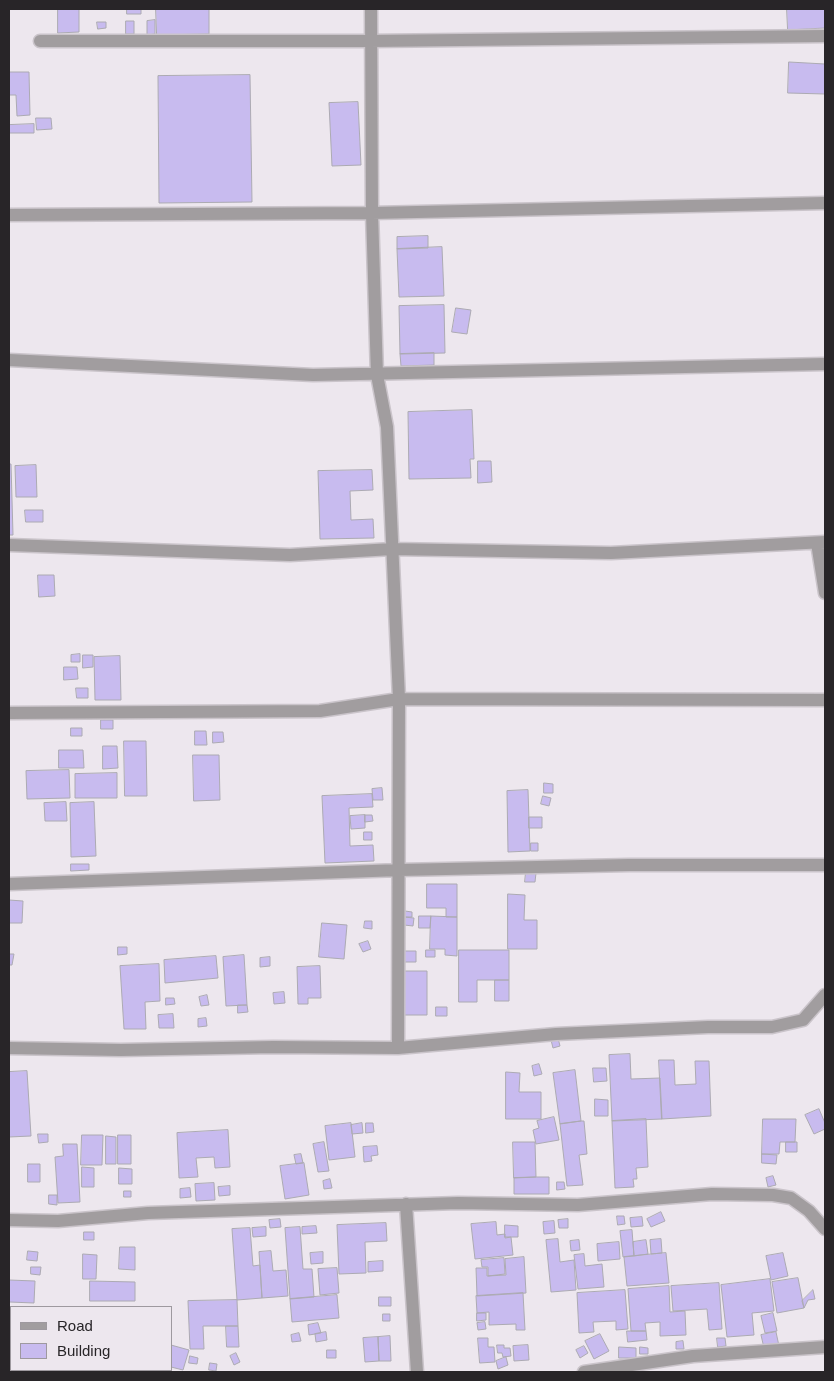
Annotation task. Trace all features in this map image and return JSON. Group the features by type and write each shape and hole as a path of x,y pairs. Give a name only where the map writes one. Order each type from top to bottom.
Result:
{"street":[{"path":"371,9 372,213 377,375 387,427 399,699 398,1048"},
{"path":"40,41 370,41 825,36"},
{"path":"9,215 372,213 825,203"},
{"path":"9,360 313,375 825,364"},
{"path":"9,545 290,555 392,550 611,553 821,543 825,593"},
{"path":"9,713 320,710 399,699 825,700"},
{"path":"9,884 400,870 629,865 825,865"},
{"path":"9,1048 121,1050 398,1048 556,1034 708,1027 772,1027 803,1020 825,996"},
{"path":"9,1220 58,1221 148,1213 406,1204 578,1205 712,1194 791,1198 809,1211 825,1229"},
{"path":"406,1204 416,1372"},
{"path":"584,1372 693,1356 825,1347"}],"building":[{"path":"58,9 79,9 79,32 58,33"},
{"path":"127,9 141,9 141,14 127,14"},
{"path":"156,9 209,9 209,34 157,35"},
{"path":"787,9 825,9 825,28 788,30"},
{"path":"155,20 155,34 147,35 147,21"},
{"path":"126,21 134,21 134,34 126,34"},
{"path":"97,22 106,22 106,28 98,29"},
{"path":"789,62 825,64 825,94 788,93"},
{"path":"9,72 29,72 30,115 17,116 16,95 9,95"},
{"path":"250,75 252,202 159,203 158,76"},
{"path":"358,102 361,165 332,166 329,103"},
{"path":"36,118 51,118 52,129 37,130"},
{"path":"34,124 34,133 9,133 9,125"},
{"path":"428,236 428,248 397,249 397,237"},
{"path":"442,247 444,296 399,297 397,249"},
{"path":"444,305 445,353 400,354 399,306"},
{"path":"456,308 471,310 467,334 452,332"},
{"path":"434,353 434,365 401,366 400,354"},
{"path":"472,410 474,459 470,459 471,478 409,479 408,412"},
{"path":"478,461 491,461 492,482 478,483"},
{"path":"9,464 11,464 13,535 9,535"},
{"path":"36,465 37,497 16,497 15,466"},
{"path":"372,470 373,490 350,491 351,520 373,519 374,538 320,539 318,471"},
{"path":"25,510 43,510 43,522 26,522"},
{"path":"38,575 54,575 55,596 39,597"},
{"path":"80,654 80,662 71,662 71,655"},
{"path":"83,655 93,655 93,667 83,668"},
{"path":"120,656 121,700 95,700 94,657"},
{"path":"64,667 77,667 78,679 64,680"},
{"path":"76,688 88,688 88,698 77,698"},
{"path":"101,720 113,720 113,729 101,729"},
{"path":"71,728 82,728 82,736 71,736"},
{"path":"195,731 206,731 207,745 195,745"},
{"path":"213,732 223,732 224,742 213,743"},
{"path":"124,741 146,741 147,796 125,796"},
{"path":"103,746 117,746 118,768 103,769"},
{"path":"59,750 83,750 84,768 59,768"},
{"path":"193,755 219,755 220,800 194,801"},
{"path":"69,770 70,798 27,799 26,771"},
{"path":"117,773 117,798 75,798 75,774"},
{"path":"544,783 553,784 553,793 544,793"},
{"path":"382,788 383,800 373,800 372,789"},
{"path":"528,790 530,851 508,852 507,791"},
{"path":"372,794 373,807 349,808 350,846 373,845 374,861 325,863 322,796"},
{"path":"543,796 551,798 549,806 541,804"},
{"path":"66,802 67,821 45,821 44,803"},
{"path":"94,802 96,856 71,857 70,803"},
{"path":"365,815 372,815 373,821 365,822"},
{"path":"365,815 365,828 351,829 350,816"},
{"path":"529,817 542,817 542,828 529,828"},
{"path":"364,832 372,832 372,840 364,840"},
{"path":"531,843 538,843 538,851 531,851"},
{"path":"71,864 89,864 89,870 71,871"},
{"path":"526,872 536,873 535,882 525,882"},
{"path":"427,884 457,884 457,917 446,917 446,908 427,908"},
{"path":"508,894 525,895 524,920 537,920 537,949 508,949"},
{"path":"9,900 23,901 22,923 9,923"},
{"path":"405,911 412,912 412,917 404,917"},
{"path":"419,916 431,916 430,928 419,928"},
{"path":"431,916 457,917 457,956 445,955 445,949 430,949"},
{"path":"404,917 414,918 413,926 404,925"},
{"path":"365,921 372,921 372,929 364,928"},
{"path":"322,923 347,925 344,959 319,957"},
{"path":"368,941 371,949 363,952 359,944"},
{"path":"118,947 127,947 127,954 118,955"},
{"path":"426,950 435,950 435,957 426,957"},
{"path":"459,950 509,950 509,980 477,980 477,1002 459,1002"},
{"path":"404,951 416,951 416,962 404,962"},
{"path":"9,954 14,954 12,965 9,965"},
{"path":"244,955 247,1005 226,1006 223,957"},
{"path":"216,956 218,978 165,983 164,960"},
{"path":"270,957 270,966 260,967 260,958"},
{"path":"159,964 160,1001 145,1002 146,1029 124,1029 120,966"},
{"path":"320,966 321,998 308,998 308,1004 298,1004 297,967"},
{"path":"403,971 427,971 427,1015 404,1015"},
{"path":"495,980 509,980 509,1001 495,1001"},
{"path":"284,992 285,1003 274,1004 273,993"},
{"path":"207,995 209,1005 201,1006 199,997"},
{"path":"166,998 174,998 175,1004 166,1005"},
{"path":"238,1005 247,1005 248,1012 238,1013"},
{"path":"436,1007 447,1007 447,1016 436,1016"},
{"path":"173,1014 174,1028 159,1028 158,1015"},
{"path":"206,1018 207,1026 198,1027 198,1019"},
{"path":"558,1038 560,1046 553,1048 551,1040"},
{"path":"630,1054 631,1079 660,1078 662,1119 612,1121 609,1055"},
{"path":"659,1060 674,1060 675,1085 696,1084 695,1061 709,1061 711,1116 662,1119"},
{"path":"539,1064 542,1074 534,1076 532,1066"},
{"path":"593,1068 606,1068 607,1081 594,1082"},
{"path":"575,1070 581,1121 560,1124 553,1073"},
{"path":"27,1071 31,1136 9,1137 9,1072"},
{"path":"506,1072 520,1073 519,1092 541,1092 541,1119 506,1119"},
{"path":"595,1099 608,1100 608,1116 595,1116"},
{"path":"819,1109 825,1123 825,1129 814,1134 805,1115"},
{"path":"554,1117 559,1140 536,1144 533,1130 539,1128 537,1121"},
{"path":"646,1119 648,1167 636,1168 637,1179 633,1179 634,1187 615,1188 612,1121"},
{"path":"763,1119 796,1119 795,1142 780,1142 779,1154 762,1154"},
{"path":"584,1121 587,1154 579,1155 583,1185 567,1186 560,1124"},
{"path":"351,1123 355,1157 329,1160 325,1126"},
{"path":"362,1123 363,1133 352,1134 351,1125"},
{"path":"366,1123 373,1123 374,1132 366,1133"},
{"path":"228,1130 230,1167 215,1168 214,1157 196,1158 198,1177 179,1178 177,1133"},
{"path":"38,1134 48,1134 48,1142 39,1143"},
{"path":"82,1135 103,1135 102,1165 81,1165"},
{"path":"118,1135 131,1135 131,1164 118,1164"},
{"path":"106,1136 116,1137 116,1164 106,1164"},
{"path":"324,1142 329,1171 318,1172 313,1144"},
{"path":"513,1142 535,1142 536,1177 514,1178"},
{"path":"786,1142 797,1142 797,1152 786,1152"},
{"path":"63,1144 77,1144 80,1202 58,1203 55,1157 63,1156"},
{"path":"377,1146 378,1155 371,1156 372,1161 364,1162 363,1147"},
{"path":"301,1154 303,1163 296,1164 294,1155"},
{"path":"762,1154 777,1155 776,1164 762,1163"},
{"path":"304,1163 309,1195 285,1199 280,1166"},
{"path":"28,1164 40,1164 40,1182 28,1182"},
{"path":"82,1167 94,1168 94,1187 82,1187"},
{"path":"119,1168 132,1169 132,1184 119,1184"},
{"path":"773,1176 776,1185 768,1187 766,1178"},
{"path":"549,1177 549,1194 514,1194 514,1178"},
{"path":"330,1179 332,1188 324,1189 323,1181"},
{"path":"557,1182 564,1182 565,1189 557,1190"},
{"path":"214,1183 215,1200 196,1201 195,1184"},
{"path":"230,1186 230,1195 219,1196 218,1187"},
{"path":"190,1188 191,1197 180,1198 180,1189"},
{"path":"124,1191 131,1191 131,1197 124,1197"},
{"path":"49,1195 57,1195 57,1205 49,1204"},
{"path":"661,1212 665,1221 651,1227 647,1219"},
{"path":"617,1216 624,1216 625,1224 618,1225"},
{"path":"642,1217 643,1226 631,1227 630,1218"},
{"path":"280,1219 281,1227 270,1228 269,1220"},
{"path":"568,1219 568,1228 559,1228 558,1220"},
{"path":"554,1221 555,1233 544,1234 543,1222"},
{"path":"496,1222 497,1235 505,1234 505,1238 511,1237 513,1255 475,1259 471,1224"},
{"path":"386,1223 387,1241 365,1242 366,1273 339,1274 337,1225"},
{"path":"505,1225 518,1226 518,1237 505,1237"},
{"path":"316,1226 317,1233 302,1234 302,1227"},
{"path":"266,1227 266,1236 253,1237 252,1228"},
{"path":"300,1227 303,1269 312,1269 314,1297 290,1299 285,1228"},
{"path":"250,1228 253,1266 260,1265 262,1298 237,1300 232,1229"},
{"path":"632,1230 634,1256 623,1257 620,1231"},
{"path":"84,1232 94,1232 94,1240 84,1240"},
{"path":"558,1239 560,1262 574,1260 576,1290 551,1292 546,1240"},
{"path":"661,1239 662,1253 651,1254 650,1240"},
{"path":"579,1240 580,1250 571,1251 570,1241"},
{"path":"646,1240 648,1254 634,1256 633,1242"},
{"path":"619,1242 620,1259 598,1261 597,1244"},
{"path":"120,1247 135,1247 135,1270 119,1269"},
{"path":"28,1251 38,1252 37,1261 27,1260"},
{"path":"271,1251 273,1271 286,1270 288,1296 262,1298 259,1252"},
{"path":"323,1252 323,1263 311,1264 310,1253"},
{"path":"666,1253 669,1283 627,1286 624,1257"},
{"path":"783,1253 788,1276 771,1280 766,1256"},
{"path":"83,1254 97,1255 96,1279 83,1279"},
{"path":"584,1254 585,1266 602,1264 604,1287 578,1289 574,1255"},
{"path":"524,1257 526,1293 477,1296 476,1268 487,1268 487,1276 506,1275 505,1259"},
{"path":"504,1258 505,1274 488,1276 488,1267 482,1267 481,1260"},
{"path":"383,1261 383,1271 368,1272 368,1262"},
{"path":"31,1267 41,1267 40,1275 31,1274"},
{"path":"337,1268 339,1293 320,1295 318,1269"},
{"path":"798,1278 804,1308 777,1313 772,1282"},
{"path":"770,1279 774,1311 752,1313 754,1335 727,1337 721,1285"},
{"path":"9,1280 35,1281 34,1303 9,1302"},
{"path":"90,1281 135,1282 135,1301 90,1301"},
{"path":"719,1283 722,1329 709,1330 707,1309 673,1311 671,1286"},
{"path":"669,1286 670,1312 685,1311 686,1335 660,1336 660,1322 645,1323 646,1331 631,1331 628,1289"},
{"path":"625,1290 628,1329 616,1330 616,1321 593,1322 594,1332 579,1333 577,1293"},
{"path":"813,1290 815,1299 808,1300 804,1308 802,1301"},
{"path":"523,1293 525,1330 516,1330 516,1324 489,1325 489,1312 477,1313 476,1296"},
{"path":"337,1295 339,1318 292,1322 290,1299"},
{"path":"379,1297 391,1297 391,1306 379,1306"},
{"path":"237,1300 238,1326 203,1326 204,1349 190,1349 188,1301"},
{"path":"477,1313 486,1313 486,1320 477,1321"},
{"path":"773,1313 777,1331 765,1333 761,1316"},
{"path":"383,1314 390,1314 390,1321 383,1321"},
{"path":"485,1322 486,1329 478,1330 477,1323"},
{"path":"318,1323 321,1333 309,1335 308,1325"},
{"path":"226,1326 238,1326 239,1347 227,1347"},
{"path":"627,1331 646,1331 647,1340 628,1342"},
{"path":"326,1332 327,1340 316,1342 315,1334"},
{"path":"776,1332 779,1346 764,1348 761,1335"},
{"path":"299,1333 301,1341 292,1342 291,1335"},
{"path":"600,1334 609,1351 594,1359 585,1341"},
{"path":"390,1336 391,1361 379,1361 378,1337"},
{"path":"378,1337 379,1361 365,1362 363,1338"},
{"path":"478,1338 488,1338 488,1347 494,1347 495,1362 480,1363"},
{"path":"717,1338 725,1338 726,1346 718,1347"},
{"path":"683,1341 684,1349 676,1349 676,1342"},
{"path":"172,1345 189,1350 183,1370 172,1367"},
{"path":"497,1345 504,1345 504,1348 510,1348 511,1356 503,1357 502,1353 498,1353"},
{"path":"528,1345 529,1360 514,1361 513,1346"},
{"path":"584,1346 588,1353 580,1358 576,1350"},
{"path":"619,1347 636,1348 636,1358 619,1358"},
{"path":"640,1347 648,1348 648,1354 640,1354"},
{"path":"327,1350 336,1350 336,1358 327,1358"},
{"path":"236,1353 240,1362 234,1365 230,1356"},
{"path":"190,1356 198,1358 197,1364 189,1363"},
{"path":"506,1357 508,1365 498,1369 496,1361"},
{"path":"210,1363 217,1364 216,1371 209,1370"}]}
